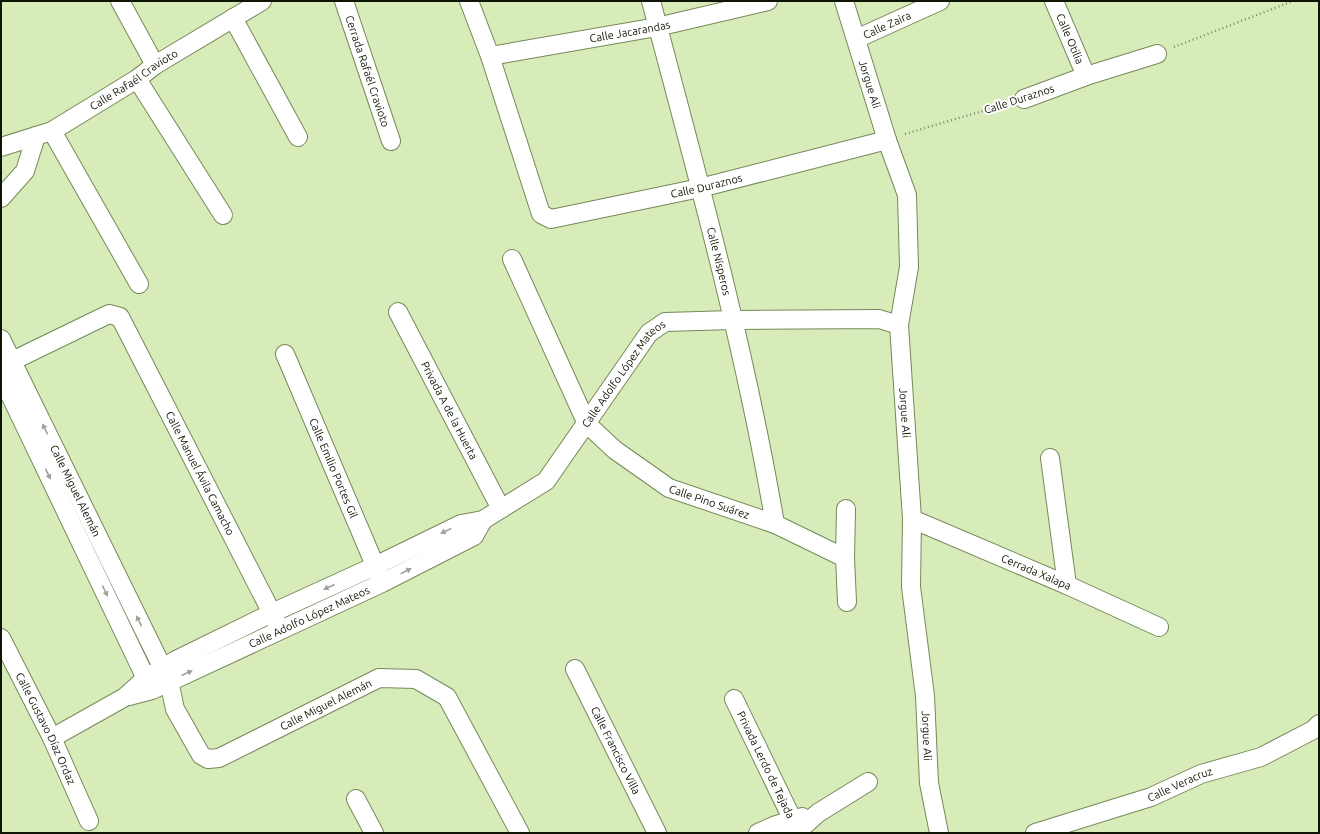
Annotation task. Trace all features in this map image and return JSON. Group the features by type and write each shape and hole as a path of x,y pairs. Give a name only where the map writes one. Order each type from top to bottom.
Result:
{"street":[{"path":"120,1 155,65"},
{"name":"Calle Rafaél Cravioto","path":"1,147 44,134 137,79 155,65 262,1"},
{"name":"Cerrada Rafaél Cravioto","path":"344,1 391,141"},
{"name":"Calle Duraznos","path":"468,1 490,56 541,214 551,219 700,188 887,140"},
{"name":"Calle Nísperos","path":"651,1 733,320 765,466 775,524"},
{"name":"Calle Jacarandas","path":"490,56 658,27 768,1"},
{"name":"Jorgue Ali","path":"844,1 887,140 907,195 909,267 899,325 912,519 911,587 924,696 929,782 939,833"},
{"name":"Calle Zaira","path":"856,39 940,1"},
{"name":"Calle Otilia","path":"1054,1 1086,76"},
{"path":"233,18 298,137"},
{"name":"Calle Duraznos","path":"1024,99 1086,76 1157,54"},
{"path":"137,79 223,215"},
{"path":"1,198 25,171 44,134"},
{"path":"44,134 139,284"},
{"path":"512,258 587,424"},
{"name":"Privada A de la Huerta","path":"398,312 501,509"},
{"name":"Calle Manuel Ávila Camacho","path":"6,363 109,314 120,317 280,630"},
{"name":"Calle Adolfo López Mateos","path":"166,675 176,660 461,524 483,520 546,482 649,333 665,322 733,320 879,320 899,325"},
{"name":"Calle Miguel Alemán","path":"1,339 6,363 166,675 175,709 201,755 208,759 219,758 379,678 416,679 447,697 520,833"},
{"name":"Calle Emilio Portes Gil","path":"285,354 382,583"},
{"name":"Calle Miguel Alemán","path":"1,376 149,684 175,709"},
{"name":"Calle Pino Suárez","path":"587,424 614,450 669,488 775,524 845,558"},
{"path":"1050,458 1067,585"},
{"path":"846,509 845,558 847,602"},
{"name":"Cerrada Xalapa","path":"912,519 1067,585 1159,627"},
{"name":"Calle Adolfo López Mateos","path":"52,738 166,675 280,630 382,583 474,536 483,520"},
{"name":"Calle Gustavo Díaz Ordaz","path":"1,638 52,738 89,820"},
{"path":"134,652 151,645"},
{"name":"Calle Francisco Villa","path":"575,668 657,833"},
{"name":"Privada Lerdo de Tejada","path":"734,699 796,829"},
{"name":"Calle Veracruz","path":"1036,833 1151,797 1201,774 1261,757 1313,730 1319,724"},
{"path":"758,833 796,829 818,813 868,782"},
{"path":"356,799 374,833"}],"path":[{"path":"1157,54 1293,1"},
{"name":"Calle Duraznos","path":"887,140 1024,99"}]}
